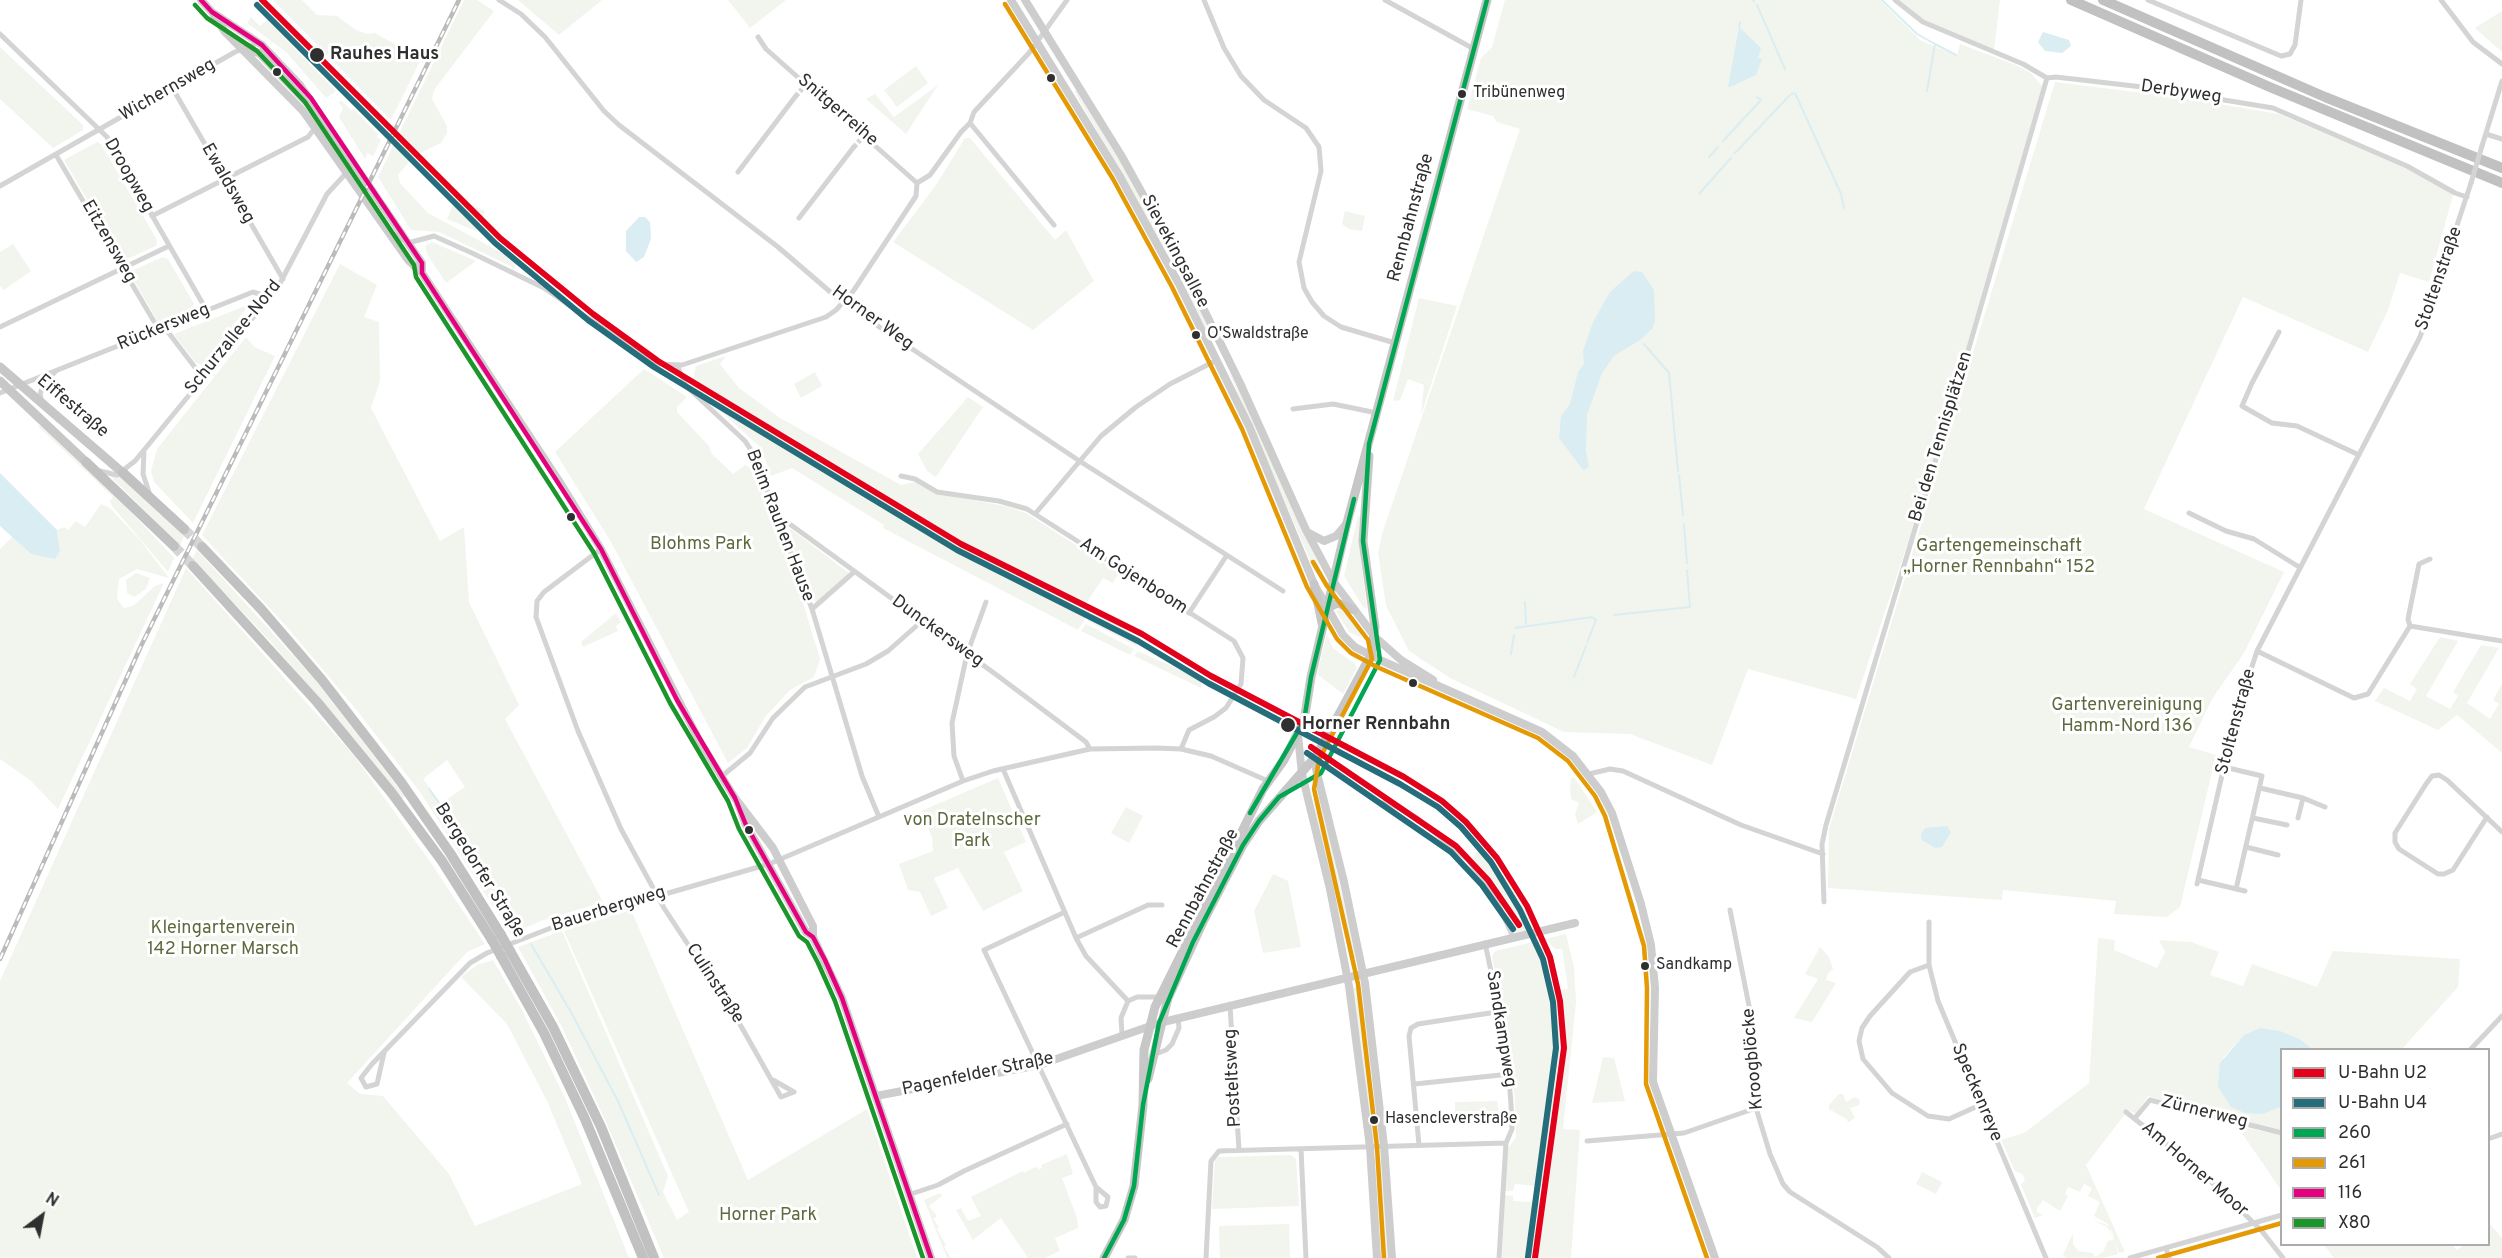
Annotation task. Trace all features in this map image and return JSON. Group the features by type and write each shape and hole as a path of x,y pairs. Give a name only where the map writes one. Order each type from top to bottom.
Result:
{"highway":[{"path":"2071,0 2282,92 2502,183"},
{"path":"2103,0 2325,97 2502,168"},
{"path":"86,462 174,546"},
{"path":"123,472 184,530"},
{"name":"Bergedorfer Straße","path":"202,547 261,609 332,692 394,773 450,853 506,954 553,1027 601,1127 654,1258"},
{"name":"Bergedorfer Straße","path":"193,566 317,702 391,792 497,938"},
{"name":"Bergedorfer Straße","path":"506,954 575,1098 643,1258"}],"main road":[{"path":"201,0 212,12 220,26 297,103 414,268 422,273 601,549 677,700 721,777 735,798 759,825 813,926 813,937 842,998 931,1258"},
{"name":"Sievekingsallee","path":"1011,0 1038,40 1144,220 1217,359 1272,479 1314,585 1346,639 1371,655 1421,679 1435,682"},
{"name":"Sievekingsallee","path":"1025,0 1137,183 1227,355 1306,530 1334,581 1375,638 1396,657 1435,682"},
{"name":"Rennbahnstraße","path":"1143,1105 1144,1050 1148,1027 1159,997 1268,781 1298,735 1304,721 1322,625 1347,523 1487,0"},
{"path":"212,12 259,43 294,76 422,263 422,273"},
{"path":"242,49 259,53 329,125"},
{"path":"1217,359 1227,355"},
{"name":"Eiffestraße","path":"0,367 123,472"},
{"name":"Eiffestraße","path":"0,381 4,391 86,462"},
{"name":"Rennbahnstraße","path":"1143,1105 1160,1023 1193,942 1243,845 1259,822 1317,754 1371,655 1375,638 1363,541 1370,444"},
{"path":"1306,530 1324,541 1335,536 1347,523"},
{"path":"1314,585 1322,625"},
{"path":"1327,608 1338,603 1354,610"},
{"path":"1435,682 1542,732 1565,747 1589,774 1612,813 1647,928 1654,981 1653,1082 1715,1258"},
{"path":"1298,735 1302,774 1330,889 1347,977 1370,1147 1377,1258"},
{"path":"1317,754 1317,774 1344,882 1362,973 1384,1146 1392,1258"},
{"path":"735,798 746,825 806,932 813,937"},
{"path":"1160,1023 1575,923"},
{"name":"Pagenfelder Straße","path":"876,1096 1039,1065 1122,1034 1160,1023"},
{"path":"1104,1258 1126,1214 1134,1186 1143,1105"}],"street":[{"name":"Horner Weg","path":"499,0 521,14 545,37 604,111 619,125 778,248 842,302 1078,460 1284,591"},
{"path":"388,231 408,243 430,235 454,244 551,292 648,359 677,365 826,317 854,290 911,204 918,190 917,183 930,176 970,123 974,112 1038,40 1067,0"},
{"path":"1204,0 1224,48 1241,76 1264,100 1306,128 1319,147 1321,171 1299,262 1304,288 1324,316 1341,327 1396,343"},
{"path":"1385,0 1474,49"},
{"name":"Derbyweg","path":"1895,0 1923,22 2023,64 2047,78 2056,76 2151,88 2273,108 2407,166 2455,193 2467,196"},
{"path":"2148,0 2281,56 2290,54 2295,45 2301,0"},
{"path":"2441,0 2469,38 2502,64"},
{"name":"Droopweg","path":"0,34 100,130 207,311"},
{"name":"Snitgerreihe","path":"758,37 766,49 917,183"},
{"name":"Wichernsweg","path":"0,186 242,49 259,43"},
{"name":"Bei den Tennisplätzen","path":"1824,902 1822,854 1826,825 1960,380 2047,78"},
{"name":"Stoltenstraße","path":"2236,889 2198,882 2244,684 2257,651 2299,567 2420,337 2502,81"},
{"path":"802,89 807,83"},
{"name":"Ewaldsweg","path":"173,89 283,279"},
{"path":"738,172 795,97"},
{"path":"970,123 1054,225"},
{"path":"152,216 308,137 315,128"},
{"path":"2486,134 2502,139"},
{"path":"860,140 865,135"},
{"path":"799,218 854,148"},
{"name":"Eitzensweg","path":"56,155 162,329 203,378"},
{"path":"347,173 350,158"},
{"name":"Schurzallee-Nord","path":"123,472 144,452 283,279 327,194 347,173"},
{"path":"0,327 169,246"},
{"name":"Rückersweg","path":"4,391 253,292 269,297"},
{"path":"2279,332 2242,406 2272,423 2297,426 2359,455"},
{"path":"1035,514 1078,460 1101,436 1136,407 1170,384 1217,359"},
{"name":"Beim Rauhen Hause","path":"677,365 686,386 746,441 757,462 812,609 862,776 879,817"},
{"path":"42,403 40,395 43,384 59,369"},
{"path":"1293,409 1333,404 1377,413"},
{"path":"144,452 143,474 152,499"},
{"path":"86,462 109,474 123,472"},
{"name":"Am Gojenboom","path":"900,476 915,479 937,492 1009,503 1035,514 1234,641 1242,658 1241,684 1233,700 1218,715 1189,730 1181,749"},
{"path":"2189,513 2226,531 2254,539 2299,567"},
{"name":"Dunckersweg","path":"779,522 787,522 968,654 1086,742 1090,749"},
{"name":"Culinstraße","path":"601,549 544,592 537,601 536,617 583,742 621,829 658,896 773,1080"},
{"path":"1189,613 1227,555"},
{"path":"2257,651 2354,698 2364,696 2369,692 2410,626 2408,619 2419,564 2430,559"},
{"path":"812,609 854,572"},
{"path":"963,781 954,756 952,723 968,654 986,602"},
{"path":"721,777 750,753 772,718 793,696 805,687 832,675 866,664 888,651 922,621"},
{"path":"2410,626 2502,640"},
{"name":"Bauerbergweg","path":"384,1053 377,1084 366,1088 362,1082 362,1076 470,963 487,953 537,931 780,861 963,781 1003,769 1090,749 1181,749 1211,756 1268,781"},
{"path":"2224,767 2262,776 2236,889 2245,891"},
{"path":"1003,769 1076,938 1086,956 1128,1001"},
{"path":"1589,774 1610,769 1623,771 1741,825 1822,854"},
{"path":"2487,817 2449,873 2438,874 2399,849 2395,842 2395,833 2432,776 2443,777 2487,817 2502,832"},
{"path":"2260,788 2303,798 2325,807"},
{"path":"2298,818 2303,798"},
{"path":"1385,801 1417,818 1468,860 1494,895 1513,937"},
{"path":"2253,818 2287,825"},
{"path":"2246,848 2278,855"},
{"path":"1076,938 1148,905 1162,905"},
{"name":"Kroogblöcke","path":"1730,909 1753,1026 1756,1108 1770,1154 1790,1192 1877,1247 1889,1258"},
{"path":"1065,912 984,950 1096,1187"},
{"name":"Speckenreye","path":"1929,922 1929,964 1943,1016 2046,1258"},
{"name":"Sandkampweg","path":"1485,943 1500,1008 1509,1074 1512,1129 1506,1143 1499,1258"},
{"path":"1929,964 1910,972 1870,1016 1862,1028 1859,1041 1863,1059 1892,1093 1928,1116 1949,1119 1980,1105"},
{"path":"1122,1034 1120,1018 1128,1001 1137,997 1159,997"},
{"name":"Posteltsweg","path":"1230,1006 1239,1150"},
{"path":"1419,1145 1409,1036 1414,1026 1490,1012 1500,1008"},
{"path":"2472,1048 2502,1016"},
{"path":"1152,1055 1166,1050 1172,1044 1179,1028 1178,1018"},
{"path":"1415,1084 1509,1074"},
{"name":"Zürnerweg","path":"2135,1118 2150,1100 2280,1132"},
{"path":"1587,1141 1671,1132 1684,1133 1756,1108"},
{"name":"Am Horner Moor","path":"2126,1112 2198,1169 2253,1222 2283,1258"},
{"path":"908,1195 938,1185 964,1170 1067,1125"},
{"path":"2491,1138 2502,1134"},
{"path":"1206,1258 1210,1171 1213,1155 1219,1151 1506,1143"},
{"path":"1301,1149 1306,1258"},
{"path":"2130,1258 2280,1215"},
{"path":"2166,1248 2169,1258"},
{"path":"1128,1258 1135,1258"}],"green space":[{"path":"273,0 302,0 317,15 337,16 356,30 366,34 375,33 421,59 391,120"},
{"path":"464,0 477,0 494,11 434,90 432,99 447,126 447,133 441,143 414,156 398,175 400,183 428,213 517,261 515,268 439,232 411,230 378,177"},
{"path":"518,0 602,0 559,35"},
{"path":"728,0 786,0 750,28"},
{"name":"Horner Rennbahn","path":"1505,0 1880,0 1920,40 1957,56 1960,44 2016,65 2031,73 2042,86 1925,491 1856,699 1748,669 1712,765 1630,734 1564,732 1450,678 1409,651 1386,606 1378,553 1382,534 1520,129 1497,122 1493,116 1467,109 1481,58 1492,47"},
{"path":"1898,0 2000,0 1994,50 1924,20"},
{"path":"2502,11 2502,52 2475,28"},
{"path":"251,17 260,26 267,20 336,91 326,98 286,52 247,23"},
{"path":"0,47 83,125 83,130 53,148 0,99"},
{"path":"916,66 928,83 897,107 884,90"},
{"path":"2055,82 2183,98 2279,114 2408,168 2453,195 2429,282 2400,273 2388,310 2368,352 2243,297 2144,509 2284,572 2244,653 2212,699 2189,747 2216,755 2180,907 2167,917 2114,914 2116,901 2003,890 2002,900 1828,888 1829,829"},
{"path":"938,85 906,134 866,99 875,94 894,117"},
{"path":"1074,91 1079,91 1132,180 1214,336 1209,338 1167,253"},
{"path":"342,101 352,111 354,109 378,134 377,137 381,140 373,156 367,153 365,159 339,117 343,108 338,102"},
{"path":"965,138 970,138 1055,240 1066,230 1094,281 1033,330 893,242 936,185"},
{"path":"97,142 101,144 157,240 156,246 123,261 64,160"},
{"path":"456,198 485,211 476,231 447,219"},
{"path":"1345,211 1365,216 1362,231 1349,229 1342,224"},
{"path":"432,242 476,261 446,283 427,254 425,246"},
{"path":"13,244 31,271 4,290 0,286 0,252"},
{"path":"163,257 168,259 194,304 192,308 158,322 129,272"},
{"path":"340,264 377,285 364,317 379,322 380,381 371,408 440,541 464,527 469,602 519,705 505,719 603,902 541,921 511,934 420,792 355,708 288,628 202,535","holes":["447,760 465,787 441,803 423,779"]},
{"path":"1419,298 1457,306 1421,415 1424,385 1408,379 1400,400 1393,401"},
{"path":"245,306 247,308 201,365 195,362 174,334"},
{"path":"246,337 254,347 275,356 193,523 154,482 151,471 157,449"},
{"path":"726,356 720,364 739,388 780,418 901,485 915,482 935,493 1005,506 1026,513 1119,573 1113,583 1103,578 1085,605 1092,609 1078,630 883,528 884,525 792,468 771,476 761,448 700,392 693,380 696,366"},
{"name":"Blohms Park","path":"644,369 687,397 677,407 677,412 709,446 711,453 733,474 745,465 753,469 803,603 820,659 814,677 790,690 765,717 747,748 728,763 611,542 555,452"},
{"path":"1228,370 1248,403 1320,567 1316,574"},
{"path":"815,372 822,386 801,398 794,384"},
{"path":"968,397 983,407 936,477 927,471 918,454"},
{"path":"38,426 42,426 116,496 174,558 168,572 112,506 110,501 113,497"},
{"path":"110,476 121,476 184,536 180,546"},
{"path":"101,504 110,508 140,540 169,578 137,569 119,579 117,599 124,608 133,606 155,586 164,583 58,809 30,780 0,759 0,549 12,537 31,554 60,551 57,530 64,527 68,530 76,521 85,527"},
{"path":"1358,516 1360,516 1362,569 1367,609 1363,607 1344,576"},
{"path":"791,529 850,574 816,603 787,532"},
{"path":"197,550 316,681 405,796 402,799 271,642 192,559"},
{"name":"Kleingartenverein 142 Horner Marsch","path":"186,568 355,757 429,860 485,944 467,952 347,1083 360,1094 383,1096 449,1174 475,1226 582,1184 547,1101 507,1024 461,977 477,965 493,960 522,1010 565,1098 629,1258 0,1258 0,981"},
{"path":"136,573 150,578 146,589 134,597 127,593 126,580"},
{"path":"1341,607 1356,625 1362,638 1349,632 1336,611"},
{"path":"1095,610 1140,639 1136,646 1088,621"},
{"path":"616,613 621,622 616,626 618,631 583,647 581,642"},
{"path":"1086,624 1134,649 1130,655 1081,631"},
{"path":"1327,634 1333,648 1354,663 1357,668 1343,694 1317,674"},
{"path":"2440,637 2458,641 2426,696 2450,709 2458,696 2453,692 2481,645 2499,648 2467,703 2490,719 2499,704 2493,700 2502,684 2502,753 2457,715 2438,730 2375,701 2384,688 2410,701 2417,689 2410,684"},
{"path":"1138,651 1202,681 1201,688 1134,656"},
{"path":"1574,777 1597,812 1578,824 1575,814 1579,803 1571,799 1571,779"},
{"name":"von Dratelnscher Park","path":"998,778 1026,842 1004,852 1023,891 983,911 958,868 934,878 948,908 931,916 920,892 908,890 899,864 933,851 932,837 921,811"},
{"path":"1319,796 1357,957 1350,960 1342,914 1330,876 1313,799"},
{"path":"1126,807 1143,816 1129,843 1111,833"},
{"path":"1478,851 1508,880 1536,929 1515,934 1497,891 1473,858"},
{"path":"1273,874 1288,881 1301,947 1263,953 1254,911"},
{"name":"Horner Park","path":"631,910 748,1180 867,1109 917,1258 664,1258 606,1122 562,1027 518,947 562,931 668,1176 663,1192 677,1220 689,1212 564,931"},
{"path":"1566,934 1574,967 1576,1002 1563,1129 1580,1130 1571,1258 1502,1258 1505,1195 1513,1196 1513,1201 1544,1203 1545,1187 1515,1184 1513,1191 1505,1191 1507,1150 1516,1137 1515,1102 1509,1041 1492,956 1495,951 1541,940 1549,949 1544,950 1550,990 1568,989 1562,949 1555,949 1545,939"},
{"path":"2098,938 2115,940 2114,950 2157,968 2165,952 2159,940 2191,942 2219,952 2210,975 2243,986 2252,964 2317,987 2333,951 2460,959 2458,987 2403,1048 2311,1048 2301,1040 2244,1035 2223,1058 2263,1114 2280,1107 2280,1131 2148,1096 2136,1114 2128,1110 2086,1165 2125,1252 2119,1253 2108,1224 2094,1216 2100,1202 2088,1196 2092,1188 2084,1184 2080,1192 2068,1187 2065,1194 2068,1196 2060,1211 2043,1200 2037,1212 2043,1215 2035,1218 2021,1185 2025,1179 2022,1174 2015,1171 2001,1140 2024,1133 2089,1083"},
{"path":"1820,947 1829,957 1833,969 1827,975 1826,980 1836,983 1812,1022 1794,1018 1818,979 1805,974"},
{"path":"1361,986 1380,1139 1377,1142 1371,1139 1351,988"},
{"path":"1603,1057 1614,1058 1625,1101 1592,1103"},
{"path":"1839,1094 1843,1094 1846,1102 1854,1097 1860,1100 1859,1105 1850,1108 1855,1118 1847,1123 1848,1120 1829,1109 1829,1105"},
{"path":"1497,1101 1499,1112 1455,1115 1455,1102"},
{"path":"2237,1126 2280,1135 2280,1189"},
{"path":"1067,1154 1073,1174 1062,1178 1077,1218 1078,1228 1055,1238 1060,1251 1045,1258 1028,1258 1001,1218 973,1240 956,1210 961,1208 968,1221 981,1216 971,1197 1023,1171 1024,1173 1035,1167 1042,1168 1041,1165"},
{"path":"1291,1155 1296,1159 1299,1206 1212,1209 1215,1160 1218,1157"},
{"path":"1373,1158 1383,1158 1388,1258 1377,1258"},
{"path":"1922,1172 1942,1182 1936,1194 1916,1184"},
{"path":"940,1193 942,1196 929,1206 937,1216 933,1219 939,1227 937,1229 951,1258 947,1258 924,1200"},
{"path":"2094,1220 2107,1225 2112,1231 2118,1254 2102,1258 2066,1258 2063,1255 2073,1233 2073,1244 2078,1251 2093,1253 2095,1257 2103,1252 2108,1241 2113,1240 2107,1227"},
{"path":"1289,1224 1290,1258 1220,1258 1219,1226"},
{"path":"2490,1224 2502,1238 2502,1258 2334,1258 2325,1246 2454,1246 2457,1250 2463,1246 2490,1246"}],"shaded area":[{"path":"1739,27 1761,48 1758,58 1762,59 1756,75 1728,87"},
{"path":"2043,32 2069,40 2071,46 2062,53 2045,51 2038,42"},
{"path":"639,217 645,217 650,222 651,239 644,257 636,262 626,251 626,231"},
{"path":"1634,271 1642,272 1654,290 1655,321 1652,329 1640,340 1614,356 1602,373 1587,415 1586,451 1589,467 1583,470 1559,438 1561,416 1570,404 1578,372 1584,364 1583,351 1593,322 1610,292"},
{"path":"0,473 57,530 60,551 55,559 31,554 0,526"},
{"path":"1947,826 1951,832 1942,847 1935,848 1922,840 1921,834 1925,828"},
{"path":"2260,1028 2280,1031 2301,1040 2311,1048 2280,1048 2280,1107 2263,1114 2245,1113 2231,1107 2218,1087 2220,1063 2244,1035"}],"waterway":[{"path":"1882,0 1917,34 1935,44 1927,91"},
{"path":"1757,5 1785,69"},
{"path":"1739,27 1740,22"},
{"path":"1935,44 1956,55"},
{"path":"1735,153 1791,94 1795,93 1841,194 1844,208"},
{"path":"1723,141 1761,100 1757,97"},
{"path":"1709,157 1718,147"},
{"path":"1699,194 1731,158"},
{"path":"1644,344 1669,373 1678,471"},
{"path":"1679,475 1683,515"},
{"path":"1684,524 1687,563"},
{"path":"1614,615 1690,607 1687,570"},
{"path":"1525,602 1526,624"},
{"path":"1515,628 1592,617 1596,620 1587,643"},
{"path":"1511,654 1514,635"},
{"path":"1574,677 1586,646"},
{"path":"429,789 480,860 519,925"},
{"path":"531,944 572,1014 618,1101 659,1195"}],"tunnel":[{"path":"795,97 802,89"},
{"path":"853,148 860,140"},
{"path":"184,529 202,547"},
{"path":"174,546 193,566"}],"railway":[{"path":"0,959 141,646 459,0"}],"metro line":[{"name":"U2","path":"262,0 500,238 593,314 658,361 961,544 1142,634 1211,676 1404,777 1442,801 1466,822 1497,858 1527,906 1550,957 1560,1001 1564,1048 1535,1258"},
{"name":"U4","path":"257,5 495,243 588,320 654,367 957,550 1138,641 1208,683 1400,784 1438,807 1461,827 1491,862 1520,910 1543,959 1553,1002 1556,1048 1528,1257"},
{"name":"U2","path":"1311,747 1456,846 1488,880 1519,925"},
{"name":"U4","path":"1307,753 1451,852 1482,885 1513,929"}],"transit line":[{"name":"116","path":"201,0 212,12 262,45 311,98 422,263 422,273 601,549 677,700 735,798 746,825 806,932 813,937 825,960 842,998 931,1258"},
{"name":"260","path":"1104,1258 1124,1220 1134,1186 1143,1105 1159,1023 1193,942 1243,845 1259,821 1279,797 1321,773 1380,660 1363,541 1369,444 1487,0"},
{"name":"261","path":"1005,4 1113,179 1172,287 1242,429 1307,587 1337,639 1351,653 1377,667 1538,738 1568,761 1595,796 1605,816 1644,946 1647,988 1646,1084 1707,1258"},
{"name":"X80","path":"195,5 207,18 257,51 305,102 414,265 416,277 594,553 670,703 728,801 739,829 799,936 807,942 818,963 835,1001 923,1258"},
{"name":"260","path":"1250,813 1304,721 1311,677 1354,499"},
{"name":"261","path":"1313,562 1327,586 1368,640 1372,659 1319,760 1314,789 1358,984 1377,1147 1384,1258"},
{"name":"261","path":"2158,1258 2280,1224"}],"place":[{"name":"Rauhes Haus","path":"317,55"},
{"name":"Tribünenweg","path":"1462,94"},
{"name":"O'Swaldstraße","path":"1196,335"},
{"name":"Horner Rennbahn","path":"1288,725"},
{"name":"Sandkamp","path":"1645,966"},
{"name":"Hasencleverstraße","path":"1374,1120"}],"park label":[{"name":"Gartengemeinschaft „Horner Rennbahn“ 152","path":"1999,557"},
{"name":"Gartenvereinigung Hamm-Nord 136","path":"2127,716"}]}
